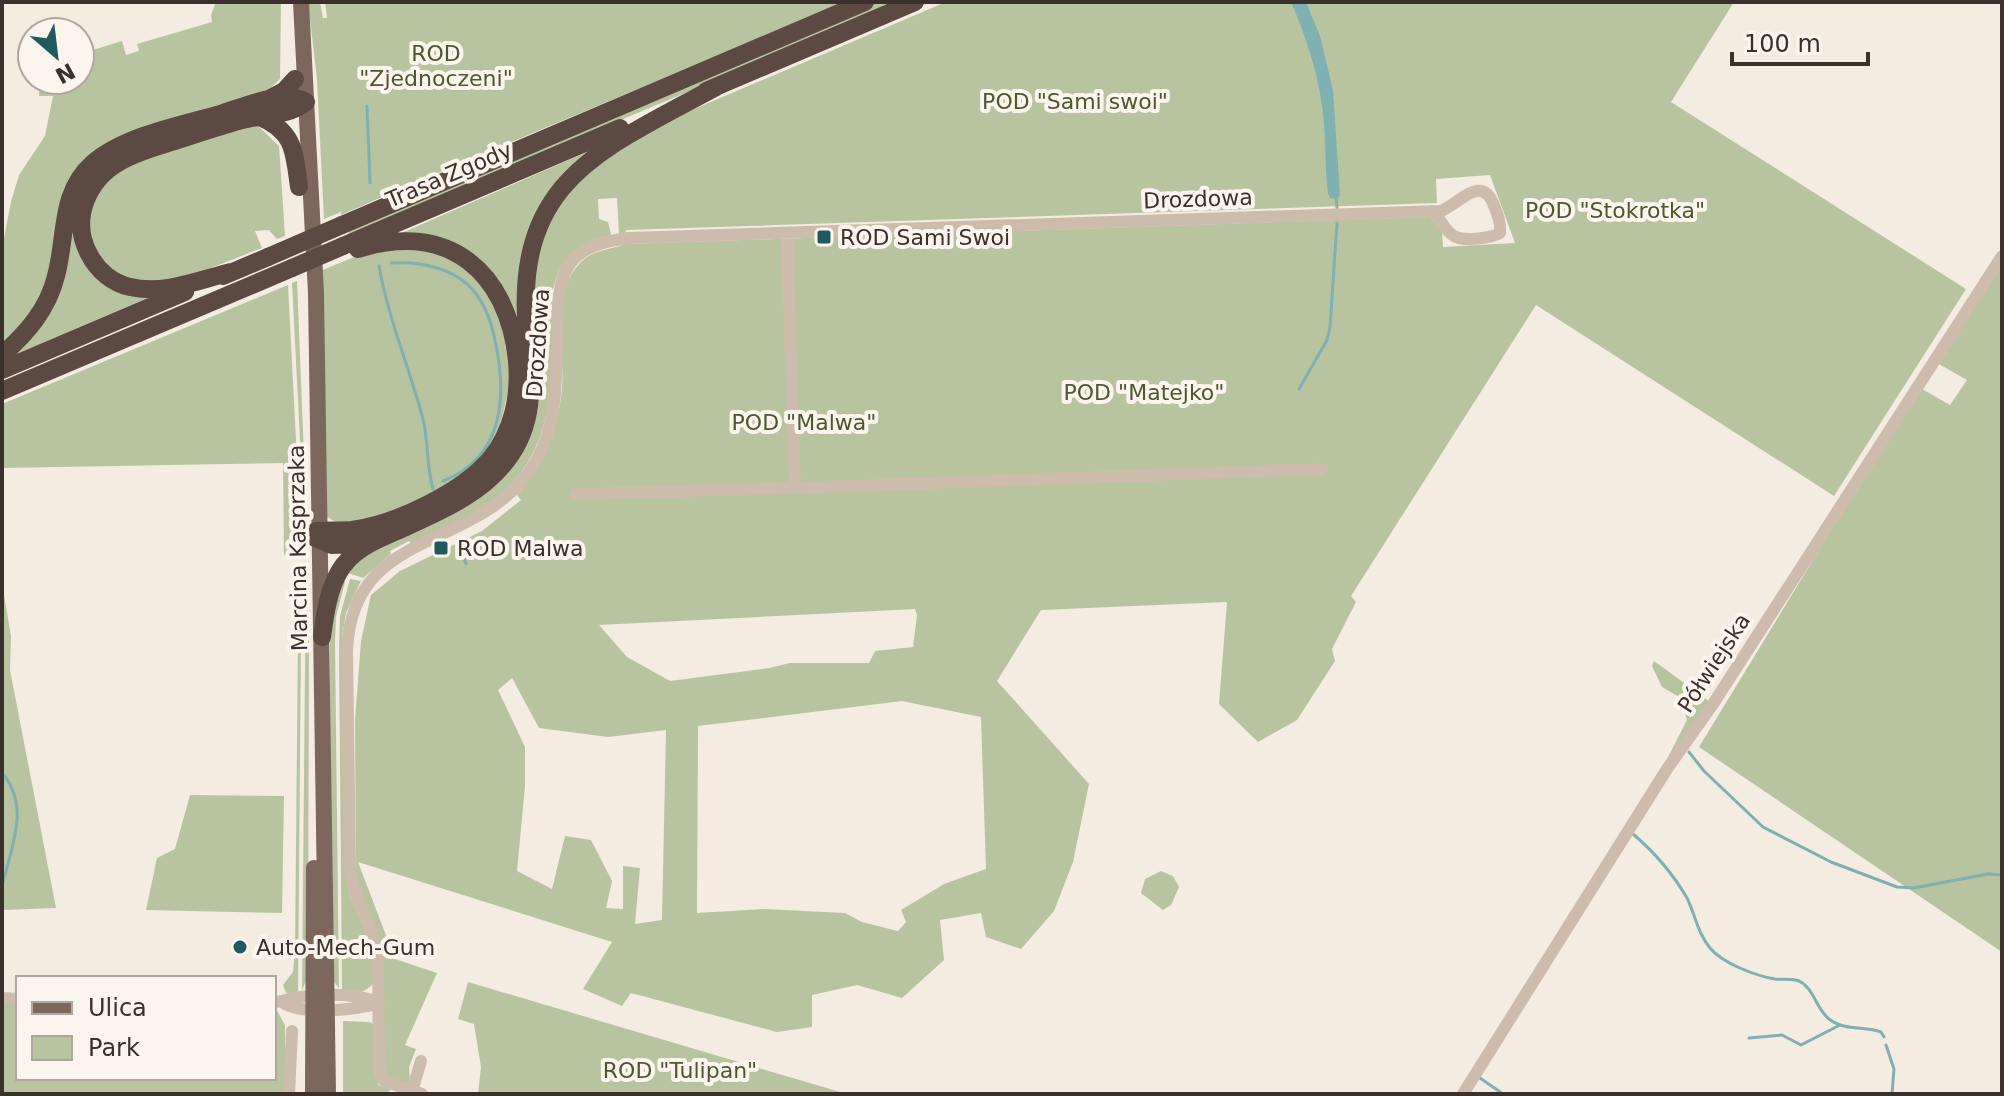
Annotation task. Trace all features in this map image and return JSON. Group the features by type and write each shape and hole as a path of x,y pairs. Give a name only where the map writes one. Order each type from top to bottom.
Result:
{"highway":[{"name":"Trasa Zgody","path":"2,370 865,2"},
{"name":"Trasa Zgody","path":"343,250 915,2"},
{"path":"322,637 335,580 349,559 371,542 444,510 473,493 497,471 519,440 527,421 531,393 526,325 528,260 543,214 554,196 578,169 613,142 716,87"},
{"path":"231,272 154,290 117,283 100,271 88,252 80,224 86,197 102,175 120,161 298,97"},
{"path":"260,110 289,139 299,187"},
{"path":"2,355 22,338 49,298 57,273 65,214 80,178 94,162 123,144 260,110"},
{"path":"2,391 269,277 343,250 414,241 460,256 477,268 496,290 508,314 515,350 517,389 511,421 502,442 490,459 456,488 370,526 317,536"},
{"path":"317,536 343,545 371,542"}],"main road":[{"name":"Marcina Kasprzaka","path":"294,2 298,97 316,293 321,1003 328,1094"},
{"name":"Marcina Kasprzaka","path":"301,2 299,187 322,637 321,1003 313,1094"}],"street":[{"path":"1483,191 1492,200 1500,222 1500,233 1495,237 1459,238 1449,232 1432,211 1448,208 1470,192 1483,191"},
{"name":"Drozdowa","path":"379,1003 377,946 356,898 350,871 347,651 350,621 359,595 383,566 489,510 517,487 531,468 544,446 552,418 559,291 566,270 578,255 597,244 629,238 1432,211"},
{"path":"787,233 795,488"},
{"name":"Półwiejska","path":"1463,1094 1667,769 1713,704 2002,256"},
{"path":"576,494 1322,469"},
{"path":"278,1002 292,998 321,1003 379,1003 381,1077 392,1085 417,1093 421,1061"},
{"path":"289,1094 292,1031"}],"green space":[{"path":"216,2 281,2 280,79 268,90 110,145 32,316 2,348 2,248 11,202 19,175 45,136 53,96 96,96 96,49 122,41 126,55 139,51 137,44 212,22"},
{"name":"ROD \"Zjednoczeni\"","path":"308,2 320,2 323,18 327,18 325,2 843,2 341,215 341,212 324,219 317,79"},
{"path":"879,2 901,2 348,235 349,231 342,231"},
{"path":"946,2 1734,2 1671,102 1966,289 1834,496 1536,305 1351,596 1356,602 1332,649 1335,661 1297,720 1258,742 1219,704 1227,602 1041,610 997,681 1089,784 1073,862 1054,911 1021,949 986,937 981,913 940,920 944,960 902,998 857,985 812,995 812,1027 777,1032 631,993 622,1006 583,989 612,942 358,862 395,959 437,973 405,1045 416,1049 409,1067 410,1082 406,1085 384,1076 383,952 356,877 355,720 361,641 371,595 400,571 482,531 521,500 517,495 542,459 557,418 562,388 562,305 571,274 586,258 625,244 1430,217 1442,232 1443,247 1515,243 1490,175 1436,179 1437,203 626,230 625,234 619,234 617,198 598,199 599,219 608,222 611,235 580,247 566,260 556,279 547,413 539,440 526,466 506,490 470,517 390,551 391,554 363,578 345,572 352,562 487,488 544,224 587,168 673,118","holes":["915,609 913,647 875,651 869,663 790,663 670,681 627,657 599,625","512,678 539,728 608,737 666,730 662,920 635,924 640,868 623,866 623,909 606,908 612,881 591,840 565,836 552,889 517,871 525,786 525,747 498,690","902,701 981,717 986,869 944,884 901,910 906,922 898,931 862,922 845,913 765,909 697,913 698,726"]},
{"path":"254,122 279,146 285,236 277,239 269,230 255,231 262,248 180,280 132,282 105,269 87,229 93,198 121,168"},
{"path":"594,149 551,192 529,231 519,285 524,388 521,419 509,448 484,477 444,504 397,526 347,540 346,535 412,517 454,495 473,481 509,438 521,394 516,331 509,307 486,270 469,256 449,246 397,235"},
{"path":"108,163 79,246 152,296 14,355 67,234"},
{"path":"418,247 461,264 498,301 512,384 503,432 462,477 424,498 378,516 340,525 326,516 320,271 369,251"},
{"path":"2002,261 2002,952 1699,747 1888,437 1922,389 1950,405 1967,380 1937,363"},
{"path":"297,281 308,556 306,557 292,283"},
{"path":"288,285 301,537 294,539 290,553 284,555 283,463 2,468 2,404"},
{"path":"306,565 309,644 308,977 302,990"},
{"path":"350,579 361,581 346,613 342,637 345,870 349,892 370,944 375,971 373,982 367,989 358,992 342,990 339,651 340,616"},
{"path":"341,580 345,582 336,617 335,643 339,988 334,982 330,885 330,643 331,618"},
{"path":"2,583 11,636 10,670 56,908 4,910 2,929"},
{"path":"298,636 301,641 298,993 286,993 283,985 293,972 295,951"},
{"path":"1654,661 1713,704 1663,767 1687,720 1681,698 1662,687 1652,666"},
{"path":"190,795 284,796 282,913 146,910 157,858 175,849"},
{"path":"1161,871 1173,876 1179,887 1171,905 1163,910 1141,893 1145,879"},
{"name":"ROD \"Tulipan\"","path":"468,982 847,1094 478,1094 481,1067 474,1024 458,1019"},
{"path":"2,1000 16,1001 16,1080 276,1080 276,1009 285,1025 285,1094 2,1094"},
{"path":"343,1021 370,1022 377,1027 378,1085 391,1090 385,1094 343,1094"}],"water":[{"path":"1291,2 1306,2 1320,36 1333,90 1340,195 1337,199 1330,198 1328,193 1324,124 1317,77"}],"waterway":[{"path":"367,106 370,183"},
{"path":"1336,196 1337,208"},
{"path":"1299,389 1327,340 1330,327 1337,223"},
{"path":"391,263 431,266 459,278 473,290 490,320 501,386 496,425 478,457 463,471 443,481"},
{"path":"379,266 422,415 433,489"},
{"path":"457,539 466,564"},
{"path":"1689,752 1704,771 1763,827 1831,862 1897,887 1914,888 1988,874 2002,875"},
{"path":"2,773 16,799 17,813 14,842 2,886"},
{"path":"1633,834 1675,880 1687,898 1702,937 1715,954 1759,975 1799,981 1835,1023 1874,1030 1884,1037"},
{"path":"1749,1038 1782,1035 1801,1045 1840,1025"},
{"path":"1886,1045 1894,1069 1892,1094"},
{"path":"1480,1078 1503,1094"}],"place":[{"name":"ROD Sami Swoi","path":"824,237"},
{"name":"ROD Malwa","path":"441,548"},
{"name":"Auto-Mech-Gum","path":"240,947"}],"park label":[{"name":"POD \"Sami swoi\"","path":"1075,101"},
{"name":"POD \"Stokrotka\"","path":"1615,210"},
{"name":"POD \"Matejko\"","path":"1144,392"},
{"name":"POD \"Malwa\"","path":"804,422"}]}
